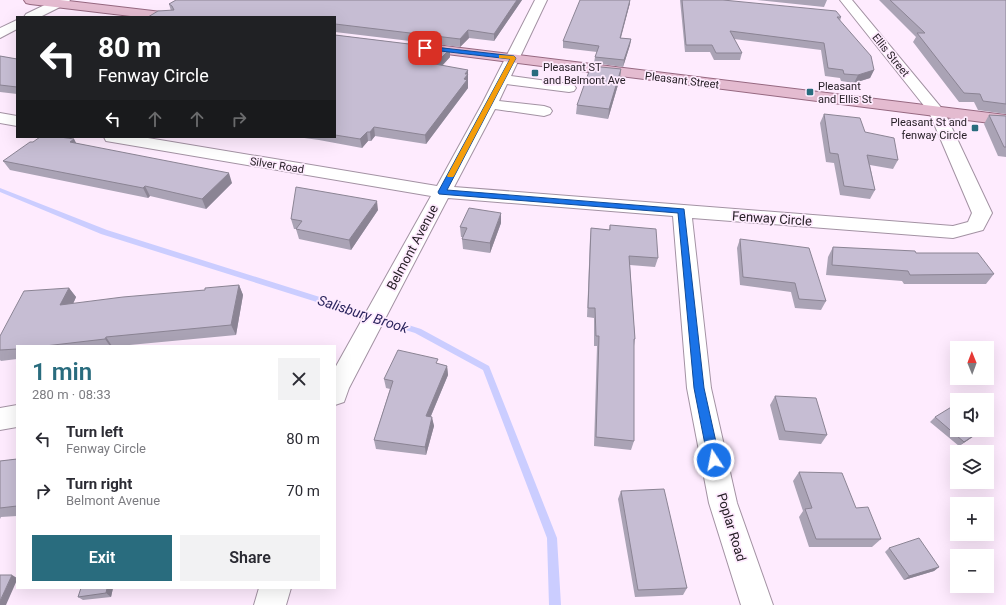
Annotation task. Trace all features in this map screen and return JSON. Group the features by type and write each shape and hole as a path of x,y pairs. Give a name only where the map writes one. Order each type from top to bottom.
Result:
{"main road":[{"path":"30,0 60,2 142,16"},
{"name":"Pleasant Street","path":"404,45 1006,120"}],"street":[{"name":"Belmont Avenue","path":"336,389 490,104 514,58 541,0"},
{"name":"Ellis Street","path":"846,0 936,111"},
{"path":"32,16 60,2"},
{"path":"844,15 860,16"},
{"path":"0,34 16,25"},
{"path":"0,34 16,36"},
{"path":"502,79 569,88"},
{"path":"490,104 544,111"},
{"name":"Fenway Circle","path":"442,192 953,232 976,226 982,213 936,111"},
{"path":"0,118 16,121"},
{"name":"Silver Road","path":"118,138 442,192"},
{"name":"Poplar Road","path":"682,211 699,388 723,503 757,605"},
{"path":"0,419 16,416"},
{"path":"270,605 275,589"}],"building":[{"path":"176,0 517,0 494,34 468,30 460,39 336,24 336,16 150,16 158,11 174,10 169,4"},
{"path":"580,0 630,0 620,38 631,39 624,60 595,57 599,46 563,41"},
{"path":"682,0 723,0 836,11 841,17 837,17 871,56 874,70 858,75 844,74 843,70 828,68 824,43 730,31 742,53 716,53 712,45 686,45"},
{"path":"890,0 1006,0 1006,104 983,101 980,94 964,93 917,33 925,33"},
{"path":"336,35 450,49 435,64 468,70 465,74 468,74 464,79 467,80 425,135 374,127 360,139 336,135"},
{"path":"0,56 16,59 16,87 0,85"},
{"path":"591,66 621,69 609,109 577,105"},
{"path":"824,114 860,118 865,132 894,138 898,160 867,155 875,190 844,186 838,154 830,153"},
{"path":"989,115 1006,116 1006,147 1004,147"},
{"path":"39,138 74,139 70,142 229,173 202,199 145,186 143,188 3,161 30,142 33,142"},
{"path":"296,187 377,201 349,240 296,229 302,221 291,219"},
{"path":"469,208 501,213 490,243 462,239 467,228 460,227"},
{"path":"610,225 656,229 658,258 629,256 635,339 634,441 596,437 599,336 596,336 595,308 588,308 591,228 610,230"},
{"path":"740,239 809,248 826,301 799,299 795,283 743,277"},
{"path":"833,247 915,251 916,253 978,253 994,274 910,275 908,271 832,265"},
{"path":"239,285 231,325 106,337 105,339 54,345 16,345 16,349 0,350 0,336 24,291 69,288 60,305 123,297 205,290 205,288"},
{"path":"398,350 438,359 436,363 447,366 426,416 432,417 425,447 374,440 393,381 384,379"},
{"path":"775,396 816,398 827,435 785,431"},
{"path":"950,408 950,430 935,417"},
{"path":"958,437 972,437 964,442"},
{"path":"16,459 16,506 0,508 0,461"},
{"path":"799,472 842,473 856,508 868,507 881,539 816,539 805,509 812,508"},
{"path":"664,489 687,588 638,590 621,491"},
{"path":"919,538 939,567 909,576 889,548"},
{"path":"0,575 12,575 0,601"},
{"path":"81,589 107,589 106,593 78,597"}],"waterway":[{"name":"Salisbury Brook","path":"0,190 104,232 418,331 486,368 552,538 555,605"}],"slow traffic":[{"path":"451,176 514,58 501,56"}],"place":[{"name":"Pleasant ST and Belmont Ave","path":"535,73"},
{"name":"Pleasant and Ellis St","path":"810,92"},
{"name":"Pleasant St and fenway Circle","path":"975,128"}],"route":[{"path":"425,48 514,58 442,192 682,211 699,388 714,460"}]}
